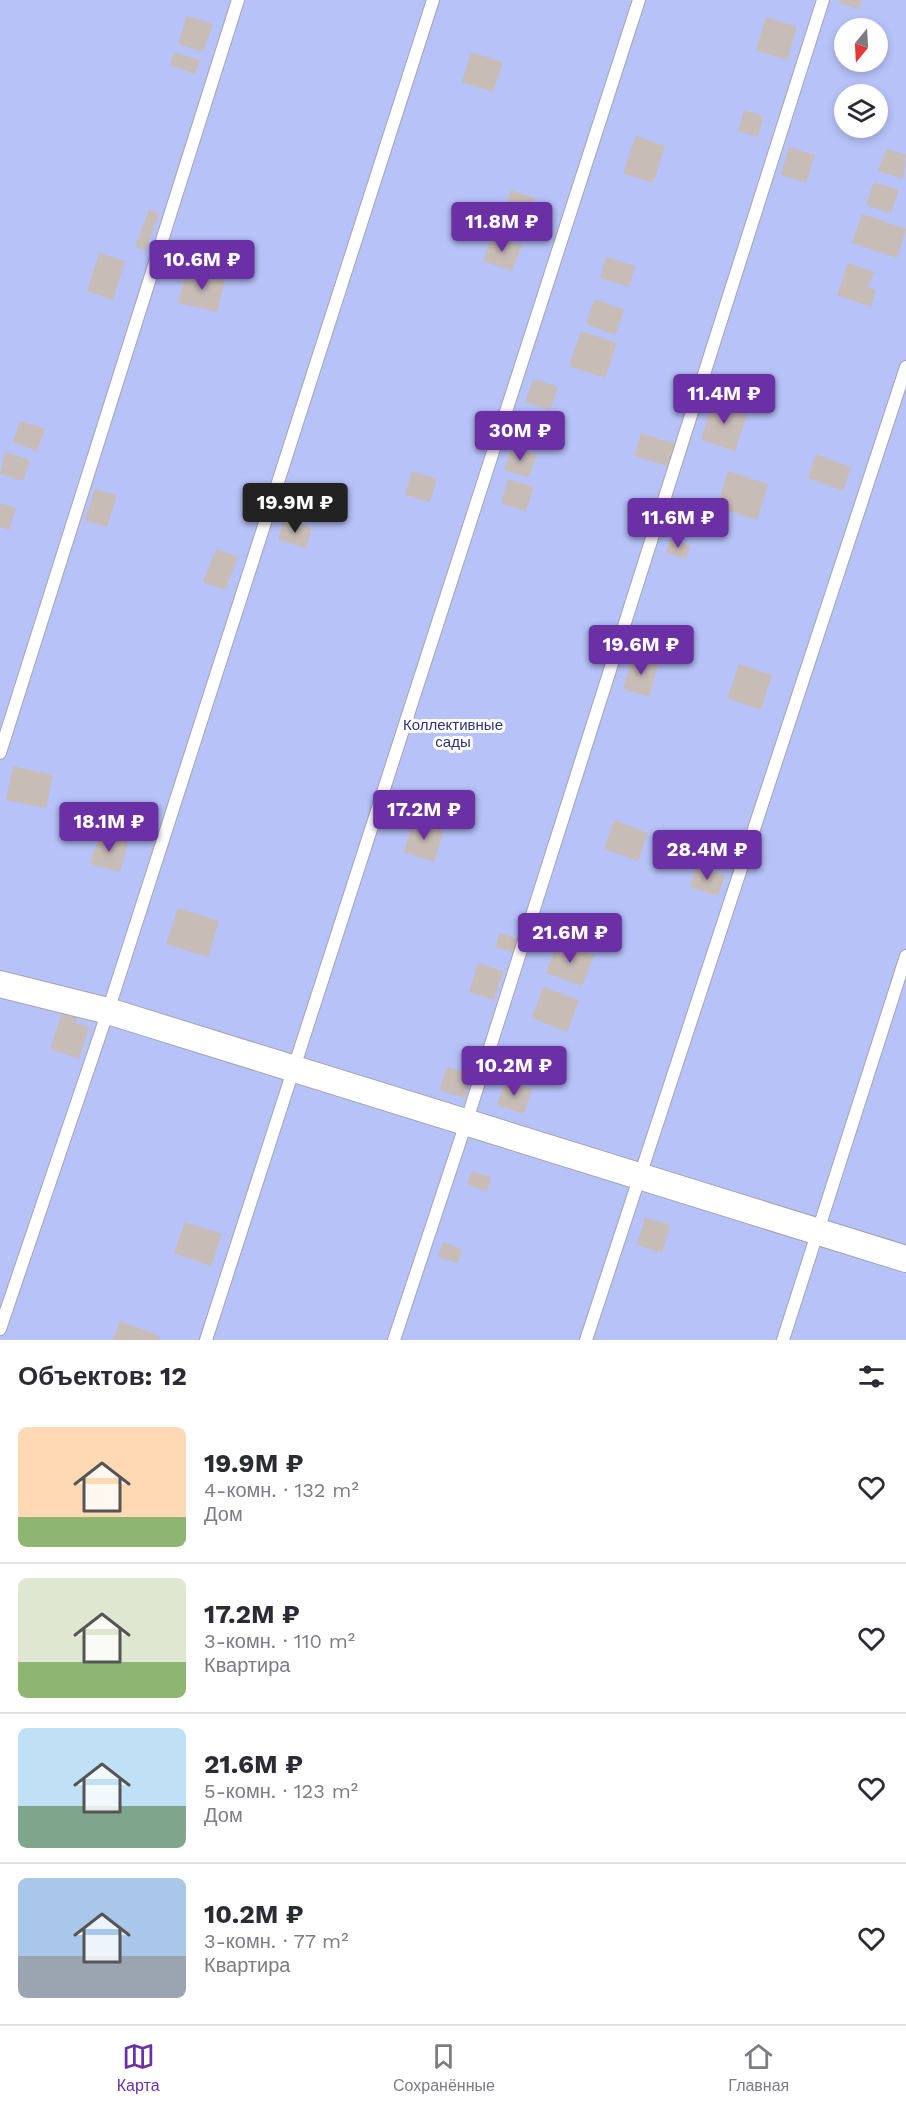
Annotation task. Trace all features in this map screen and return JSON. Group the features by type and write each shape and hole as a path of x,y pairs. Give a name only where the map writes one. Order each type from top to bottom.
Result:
{"street":[{"path":"0,984 108,1011 906,1259"}],"lane":[{"path":"0,753 238,0"},
{"path":"0,1329 108,1011 433,0"},
{"path":"206,1340 639,0"},
{"path":"394,1340 466,1123 823,0"},
{"path":"586,1340 642,1177 906,367"},
{"path":"783,1340 906,956"}],"green space":[{"name":"Коллективные сады","path":"0,0 906,0 906,1340 0,1340"}],"building":[{"path":"840,0 862,0 859,9 839,3"},
{"path":"187,16 213,24 203,52 178,44"},
{"path":"766,17 797,27 787,60 756,50"},
{"path":"174,52 200,60 195,74 170,65"},
{"path":"471,52 503,62 493,92 462,82"},
{"path":"744,110 763,116 758,137 738,131"},
{"path":"636,136 665,146 653,183 623,173"},
{"path":"789,147 815,155 806,183 781,175"},
{"path":"886,149 906,155 903,179 878,171"},
{"path":"874,182 899,190 891,213 866,205"},
{"path":"511,190 535,198 528,221 503,212"},
{"path":"149,210 159,213 146,250 135,247"},
{"path":"862,214 906,229 897,258 852,243"},
{"path":"492,235 522,246 512,271 483,261"},
{"path":"99,253 125,261 113,300 87,291"},
{"path":"606,257 635,266 629,287 600,278"},
{"path":"848,263 874,272 868,287 876,290 871,307 837,295"},
{"path":"187,269 225,279 217,312 178,303"},
{"path":"595,299 624,310 615,335 586,324"},
{"path":"581,331 617,343 605,378 569,366"},
{"path":"533,379 558,387 550,410 525,402"},
{"path":"714,397 736,404 733,411 747,415 735,451 701,440"},
{"path":"20,421 45,429 37,451 13,442"},
{"path":"641,433 675,444 668,466 634,456"},
{"path":"512,446 537,454 529,477 504,470"},
{"path":"5,452 30,460 23,481 0,474"},
{"path":"816,454 851,467 843,491 808,478"},
{"path":"412,471 437,479 430,502 405,495"},
{"path":"728,471 768,484 757,520 717,507"},
{"path":"508,479 534,487 526,511 501,503"},
{"path":"95,489 117,495 107,527 85,520"},
{"path":"0,503 16,508 9,530 0,527"},
{"path":"284,519 312,528 306,548 278,540"},
{"path":"670,539 690,545 686,559 666,553"},
{"path":"216,549 238,557 225,590 203,582"},
{"path":"633,654 659,662 649,697 623,689"},
{"path":"739,664 772,675 761,710 727,698"},
{"path":"13,766 53,775 46,808 6,800"},
{"path":"413,820 444,830 434,862 404,852"},
{"path":"614,820 648,833 638,861 604,849"},
{"path":"99,834 128,842 120,872 90,864"},
{"path":"696,867 725,875 718,896 690,887"},
{"path":"178,908 219,921 208,957 166,944"},
{"path":"500,933 519,939 515,953 495,947"},
{"path":"558,942 594,955 582,986 546,973"},
{"path":"478,963 503,971 494,1000 469,992"},
{"path":"543,987 579,1000 567,1032 532,1018"},
{"path":"64,1007 79,1012 75,1023 89,1027 79,1059 50,1049"},
{"path":"447,1067 472,1074 465,1098 439,1090"},
{"path":"505,1080 532,1089 524,1114 497,1105"},
{"path":"471,1171 491,1177 487,1191 467,1185"},
{"path":"645,1217 670,1225 662,1253 637,1245"},
{"path":"185,1222 222,1234 211,1266 174,1253"},
{"path":"443,1242 462,1249 458,1263 438,1257"},
{"path":"120,1321 160,1336 159,1340 113,1340"}]}
